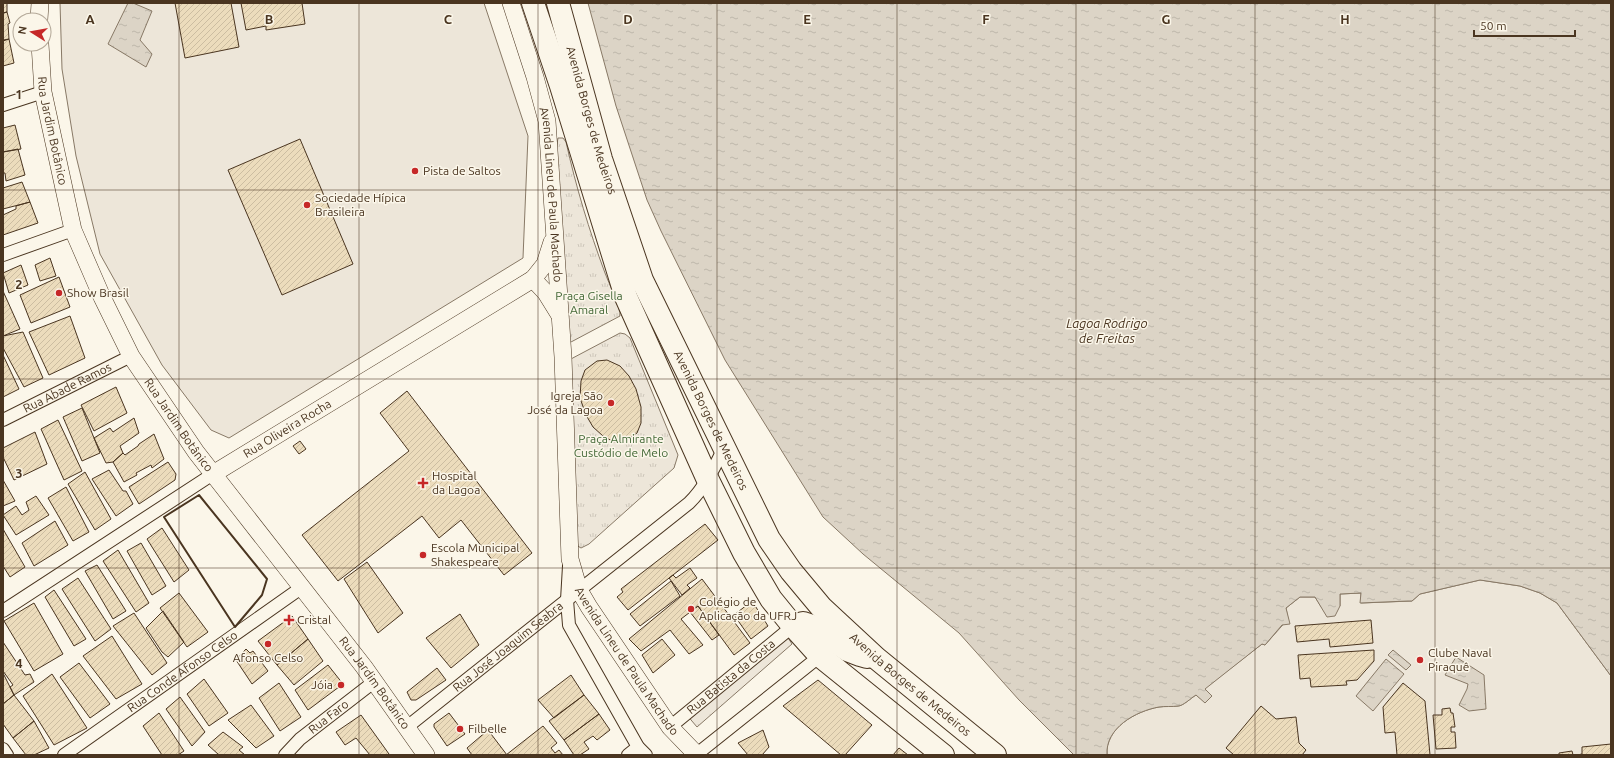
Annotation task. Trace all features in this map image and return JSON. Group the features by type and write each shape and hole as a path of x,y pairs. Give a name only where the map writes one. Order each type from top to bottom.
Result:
{"highway":[{"name":"Avenida Borges de Medeiros","path":"533,3 561,86 626,296 708,480 744,554 771,599 820,656 941,754"},
{"name":"Avenida Borges de Medeiros","path":"558,3 600,159 642,280 769,540 791,571 821,607 876,658 995,755"},
{"path":"793,626 803,623 807,624 847,650 860,656 876,658"}],"street":[{"name":"Avenida Lineu de Paula Machado","path":"512,3 547,121 563,357 570,559 573,595 569,625 642,751"},
{"name":"Rua Jardim Botânico","path":"40,52 43,92 74,230 102,296 131,356 180,429 213,474 374,681 426,755"},
{"path":"3,104 43,92"},
{"path":"3,255 74,230"},
{"name":"Rua Oliveira Rocha","path":"3,611 213,474 533,279 545,264 549,255 554,234"},
{"path":"533,279 546,293 560,316"},
{"name":"Rua Abade Ramos","path":"3,420 131,356"},
{"name":"Rua José Joaquim Seabra","path":"407,727 690,503 708,480 724,448"},
{"name":"Rua Conde Afonso Celso","path":"64,755 301,588"},
{"name":"Avenida Lineu de Paula Machado","path":"573,595 670,727 697,755"},
{"name":"Rua Batista da Costa","path":"670,727 793,626"},
{"path":"697,755 820,656"},
{"name":"Rua Faro","path":"285,755 300,739 374,681"},
{"path":"3,749 7,755"},
{"path":"628,755 642,751"}],"green space":[{"name":"Sociedade Hípica Brasileira","path":"60,3 484,3 528,136 523,258 229,438 211,430 162,365 100,254 76,156 62,69"},
{"name":"Praça Gisella Amaral","path":"558,138 563,138 566,142 588,225 620,312 620,316 571,342 566,340 556,150"},
{"name":"Praça Almirante Custódio de Melo","path":"620,333 625,334 630,338 678,455 674,468 589,544 581,548 576,545 569,360"},
{"name":"Clube Naval Piraquê","path":"1480,580 1520,586 1540,593 1557,603 1611,676 1611,755 1107,755 1111,737 1117,729 1124,722 1141,712 1159,707 1180,706 1196,695 1205,702 1212,696 1204,689 1262,644 1265,645 1288,619 1286,608 1300,597 1315,597 1322,608 1340,606 1340,594 1361,593 1361,603 1412,601 1420,594"},
{"path":"785,633 792,644 697,727 686,714"}],"water":[{"path":"128,3 133,3 152,11 140,40 152,54 146,67 108,44"},
{"name":"Lagoa Rodrigo de Freitas","path":"588,3 1611,3 1611,676 1557,603 1540,593 1520,586 1480,580 1420,594 1412,601 1360,603 1361,593 1340,594 1340,606 1335,616 1327,617 1315,597 1300,597 1286,608 1290,624 1282,625 1265,645 1262,644 1205,689 1212,696 1205,703 1196,695 1180,706 1159,707 1141,712 1124,722 1117,729 1111,737 1107,755 1074,755 1019,700 959,633 863,554 823,517 725,360 661,231 647,200 616,106"},
{"path":"1393,650 1411,665 1406,670 1388,655"},
{"path":"1456,657 1484,675 1486,709 1469,711 1459,705 1468,684 1445,675"},
{"path":"1386,659 1404,674 1373,711 1356,696"}],"building":[{"path":"3,3 7,3 7,12 3,13"},
{"path":"175,3 231,3 239,47 185,58"},
{"path":"241,3 302,3 305,24 266,30 266,26 246,30"},
{"path":"7,12 10,23 8,24 9,39 3,40 3,13"},
{"path":"9,39 14,63 3,66 3,41"},
{"path":"15,125 21,149 3,152 3,128"},
{"path":"300,139 353,264 282,295 228,170"},
{"path":"18,149 25,175 6,181 5,173 3,173 3,152"},
{"path":"22,182 30,202 3,209 3,188"},
{"path":"30,202 38,223 3,235 3,215 16,209 16,206"},
{"path":"50,258 56,276 40,281 35,265"},
{"path":"21,265 28,285 9,293 3,273"},
{"path":"59,277 70,307 31,323 20,295"},
{"path":"3,291 20,329 3,336"},
{"path":"70,316 85,358 49,375 29,332"},
{"path":"23,332 43,378 24,387 3,348 3,336"},
{"path":"3,355 19,389 3,397"},
{"name":"Igreja São José da Lagoa","path":"607,360 620,366 629,376 636,389 641,407 641,423 637,433 626,441 614,442 603,436 593,427 586,415 580,398 581,381 585,370 597,361"},
{"path":"116,387 127,413 94,431 81,405"},
{"name":"Hospital da Lagoa","path":"407,391 532,553 504,575 461,520 439,538 422,516 338,581 302,535 409,451 380,413"},
{"path":"82,408 100,453 82,461 63,417"},
{"path":"134,418 139,433 120,446 123,453 113,462 106,463 94,438 110,428 113,432"},
{"path":"58,420 82,471 64,480 41,429"},
{"path":"35,432 47,464 14,480 3,457 3,448"},
{"path":"154,434 164,459 152,468 151,465 136,473 137,475 124,482 113,462 123,453 125,455"},
{"path":"300,441 306,449 299,454 293,446"},
{"path":"168,462 176,474 175,480 139,504 129,487"},
{"path":"109,470 123,491 126,491 133,504 116,516 92,479"},
{"path":"85,472 111,519 95,530 68,484"},
{"path":"3,480 15,501 3,506"},
{"path":"66,487 89,532 73,541 48,498"},
{"path":"36,496 49,515 16,535 3,515 16,506 22,515 29,510 26,502"},
{"path":"55,521 68,545 34,566 22,543"},
{"path":"705,524 718,540 628,610 617,597 623,592 621,589"},
{"path":"162,528 189,570 174,582 147,539"},
{"path":"3,529 25,567 10,577 3,566"},
{"path":"141,543 166,586 152,595 127,551"},
{"path":"118,550 149,603 136,612 103,561"},
{"path":"367,562 403,613 378,633 344,579"},
{"path":"97,565 126,611 113,619 85,571"},
{"path":"690,568 697,578 687,585 690,588 682,595 669,578 673,575 676,578"},
{"path":"78,578 111,629 95,641 62,589"},
{"path":"702,579 750,643 734,655 698,606 681,619 703,645 689,654 670,630 641,651 629,639"},
{"path":"671,581 680,596 640,626 630,614"},
{"path":"54,590 86,639 74,646 45,597"},
{"path":"179,593 208,632 187,647 160,608"},
{"path":"752,601 768,626 751,639 734,615"},
{"path":"34,603 63,654 34,671 4,621"},
{"path":"698,606 719,635 712,640 690,612"},
{"path":"163,611 184,642 168,657 162,652 146,628"},
{"path":"134,613 167,663 152,675 113,626"},
{"path":"460,614 479,645 451,668 426,638"},
{"path":"292,616 308,639 277,665 258,641"},
{"path":"1371,620 1373,643 1330,647 1329,639 1297,642 1295,626"},
{"path":"112,636 142,684 116,699 83,656"},
{"path":"308,639 323,661 294,685 277,665"},
{"path":"662,639 675,655 653,673 642,655"},
{"path":"3,642 25,675 30,674 34,682 14,695 10,687 13,685 3,671"},
{"path":"246,649 250,653 253,651 268,671 252,684 236,660"},
{"path":"1374,650 1374,661 1357,680 1346,681 1347,685 1311,687 1310,678 1300,679 1298,655"},
{"path":"79,663 110,704 90,718 60,677"},
{"path":"328,665 343,684 308,710 295,690"},
{"path":"437,668 446,680 416,700 411,700 407,692"},
{"path":"3,673 14,695 3,704"},
{"path":"52,674 87,728 54,745 23,696"},
{"path":"571,675 584,695 554,718 538,700"},
{"path":"204,679 228,713 209,726 187,694"},
{"path":"818,680 872,725 845,755 841,755 783,706"},
{"path":"279,683 301,717 280,731 259,698"},
{"path":"1403,683 1425,701 1430,755 1397,755 1395,732 1385,733 1383,707"},
{"path":"14,695 34,721 13,738 3,724 3,704"},
{"path":"584,695 599,714 564,740 549,721"},
{"path":"180,697 205,732 192,746 166,709"},
{"path":"251,705 274,736 256,748 228,720"},
{"path":"1261,706 1276,719 1296,717 1299,743 1306,750 1302,755 1234,755 1226,748"},
{"path":"1450,708 1451,713 1453,713 1455,727 1451,727 1451,732 1455,732 1456,748 1436,749 1433,715 1442,715 1442,709"},
{"path":"159,713 184,751 178,755 162,755 143,726"},
{"path":"449,713 465,734 447,746 434,727 434,724"},
{"path":"599,714 610,730 597,740 593,736 584,742 589,749 580,755 574,755 564,740"},
{"path":"361,715 389,754 370,755 356,738 345,745 336,732"},
{"path":"34,721 49,748 34,755 26,755 13,738"},
{"path":"543,726 557,743 551,748 555,753 559,750 563,755 506,755"},
{"path":"488,730 507,755 472,755 467,748"},
{"path":"763,730 769,747 762,755 748,755 738,743"},
{"path":"223,732 243,747 239,750 245,755 219,755 208,745"},
{"path":"1611,744 1611,755 1577,755 1582,754 1582,747"},
{"path":"899,748 908,755 893,755"},
{"path":"1572,751 1573,755 1559,755 1559,753"}],"wall":[{"path":"199,495 267,579 262,595 235,627 164,517 199,495"}],"place":[{"name":"Pista de Saltos","path":"415,171"},
{"name":"Sociedade Hípica Brasileira","path":"307,205"},
{"name":"Show Brasil","path":"59,293"},
{"name":"Igreja São José da Lagoa","path":"611,403"},
{"name":"Hospital da Lagoa","path":"423,483"},
{"name":"Escola Municipal Shakespeare","path":"423,555"},
{"name":"Colégio de Aplicação da UFRJ","path":"691,609"},
{"name":"Cristal","path":"289,620"},
{"name":"Afonso Celso","path":"268,644"},
{"name":"Clube Naval Piraquê","path":"1420,660"},
{"name":"Jóia","path":"341,685"},
{"name":"Filbelle","path":"460,729"}]}
